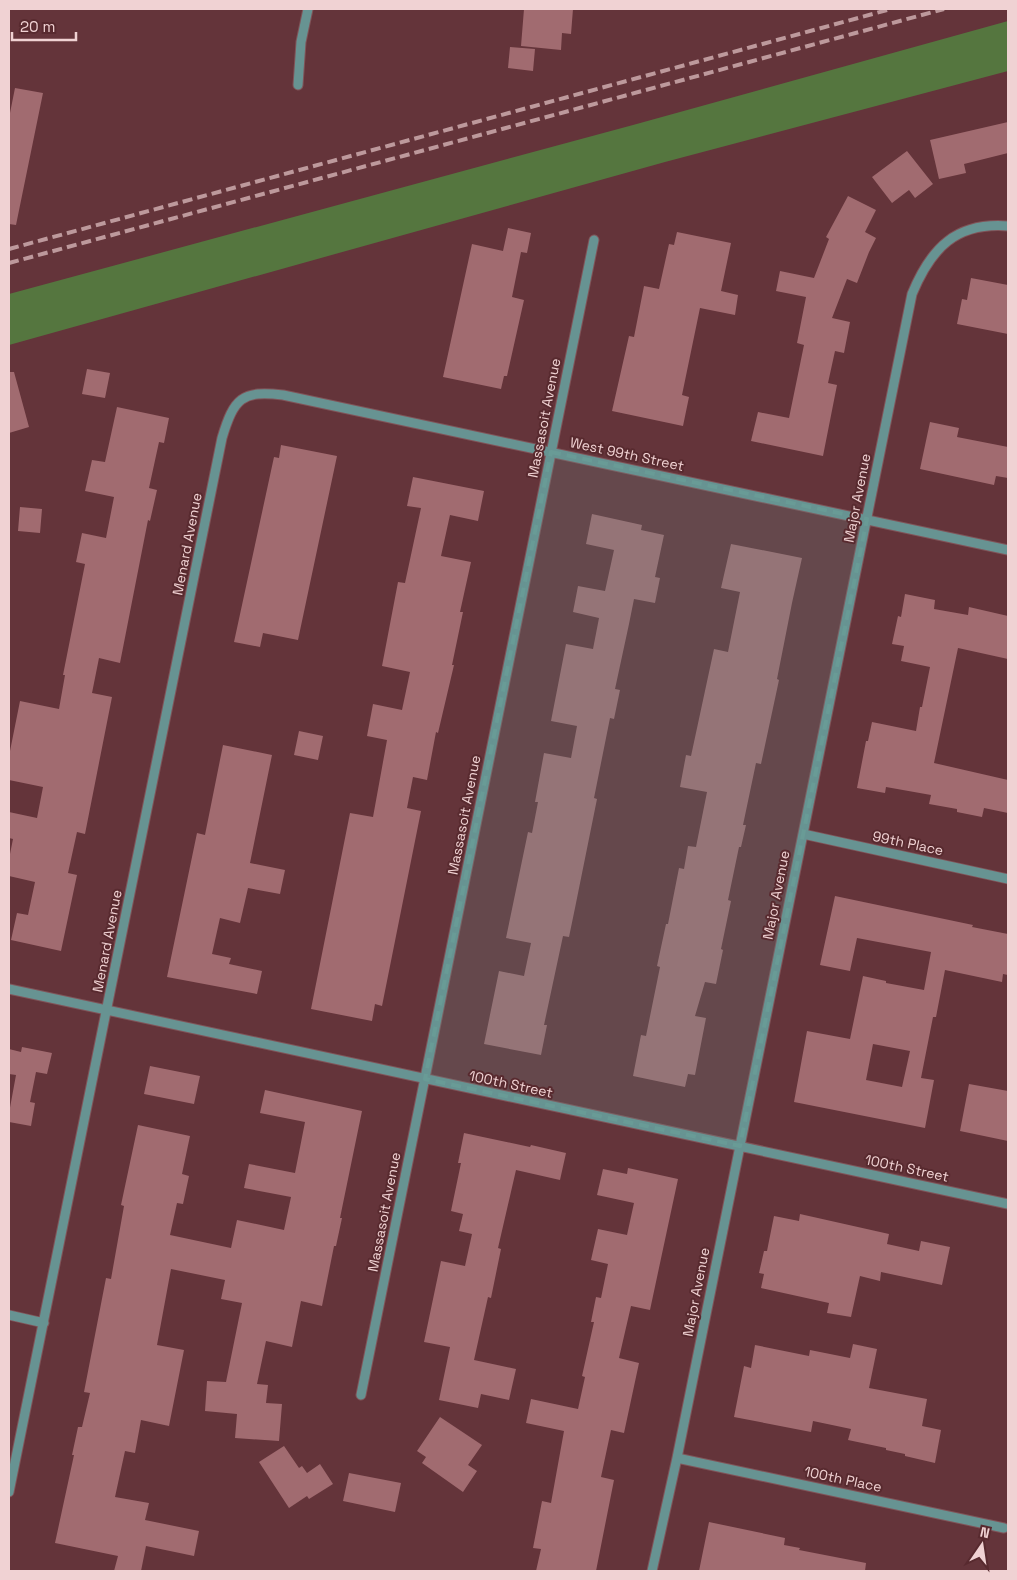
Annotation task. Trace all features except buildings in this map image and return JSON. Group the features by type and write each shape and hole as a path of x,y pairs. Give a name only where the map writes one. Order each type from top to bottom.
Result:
{"street":[{"path":"298,85 301,42 308,9"},
{"name":"Major Avenue","path":"652,1571 677,1458 912,294 921,273 933,255 954,236 972,228 993,225 1008,226"},
{"name":"Massasoit Avenue","path":"361,1396 594,240"},
{"name":"West 99th Street","path":"240,399 250,394 284,395 1008,550"},
{"name":"Menard Avenue","path":"9,1492 222,438 232,411 240,399"},
{"name":"99th Place","path":"803,834 1008,879"},
{"name":"100th Street","path":"9,989 1008,1204"},
{"path":"9,1315 44,1323"},
{"name":"100th Place","path":"677,1458 1004,1528"}],"highlighted area":[{"path":"551,452 867,519 740,1146 425,1079"}],"green space":[{"path":"1008,21 1008,71 665,162 9,345 9,294"}],"railway":[{"path":"9,249 891,9"},
{"path":"9,263 944,9"}]}
